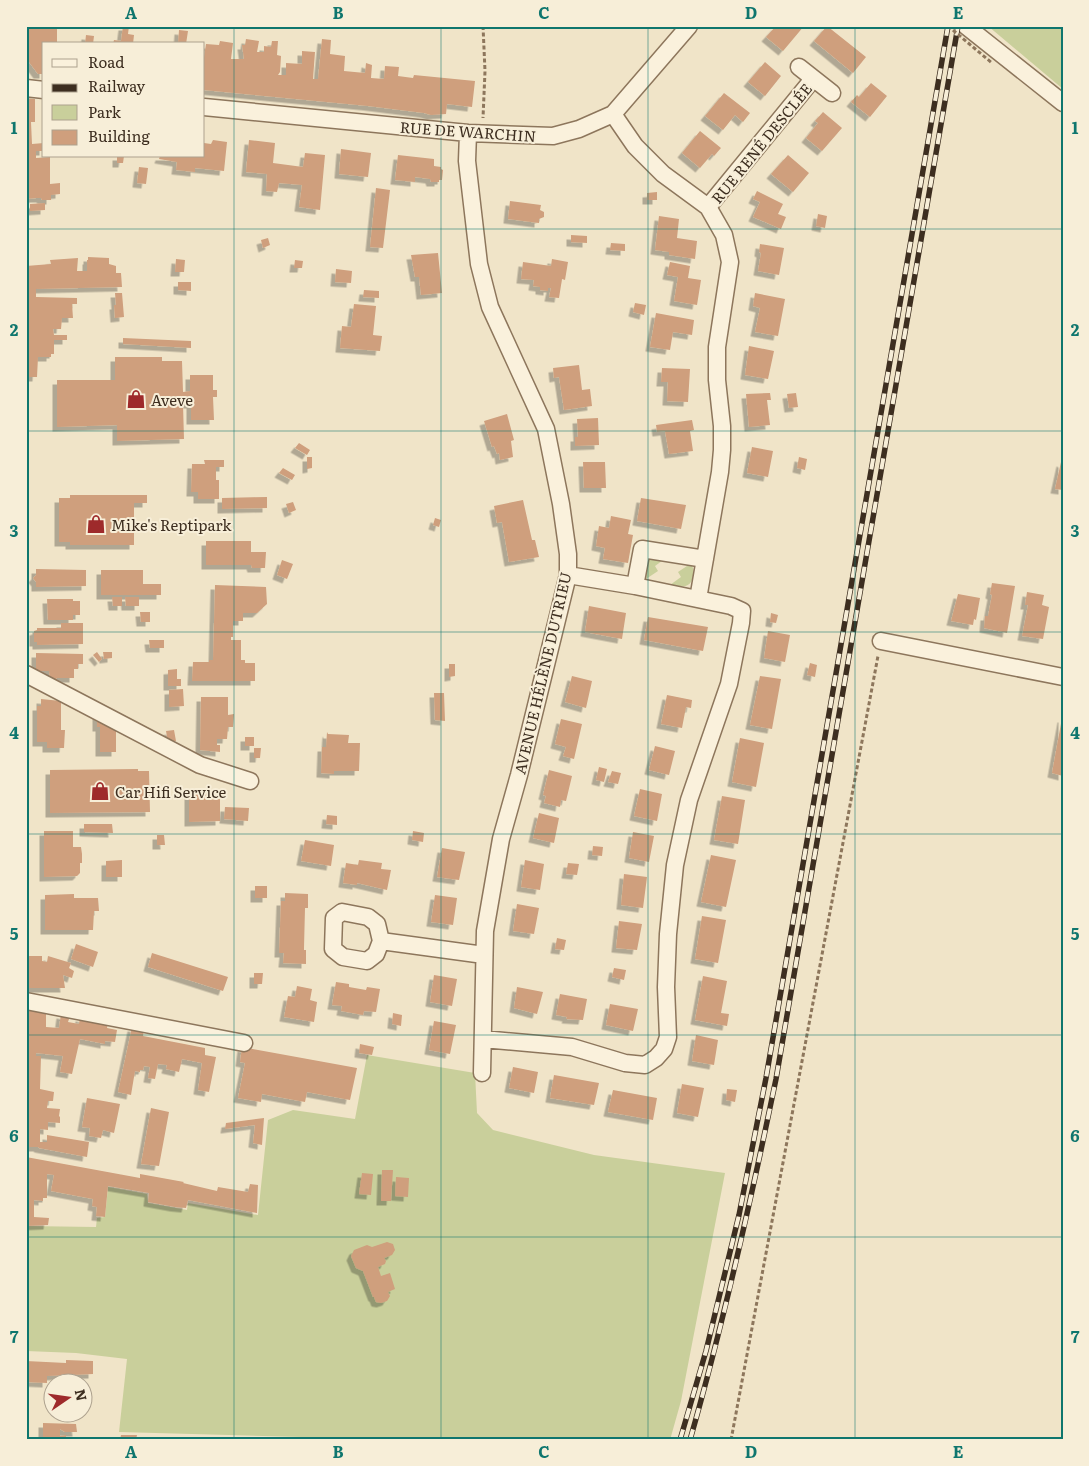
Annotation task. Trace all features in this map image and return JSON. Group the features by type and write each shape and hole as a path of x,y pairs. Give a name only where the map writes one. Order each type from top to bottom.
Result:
{"street":[{"name":"RUE DE WARCHIN","path":"205,107 475,134 553,136 579,129 613,114 689,26"},
{"path":"966,26 995,58 1063,103"},
{"path":"800,67 832,93"},
{"name":"RUE RENÉ DESCLÉE","path":"708,207 813,79"},
{"path":"26,88 42,90"},
{"name":"RUE RENÉ DESCLÉE","path":"613,114 635,146 663,174 708,207 724,235 730,262 717,347 717,380 722,426 722,450 698,599"},
{"name":"AVENUE HÉLÈNE DUTRIEU","path":"475,134 467,161 479,264 490,306 546,429 561,504 568,554 568,575 519,775 501,839 485,931 482,1073"},
{"path":"635,586 642,549 705,559"},
{"path":"483,1039 572,1047 625,1063 645,1065 656,1058 664,1049 668,1037 666,986 668,934 675,865 689,800 729,684 742,611 731,606 698,599 568,575"},
{"path":"881,641 1063,677"},
{"path":"26,674 200,765 250,781"},
{"path":"381,941 484,955"},
{"path":"26,1001 244,1043"}],"path":[{"path":"475,134 485,70 483,26"},
{"path":"948,26 995,58"},
{"path":"731,1440 881,641"}],"green space":[{"path":"988,26 1063,26 1063,89"},
{"path":"650,557 666,558 655,566 658,571 646,579 645,567"},
{"path":"690,564 694,571 690,583 685,586 670,585 681,577 678,572"},
{"path":"367,1055 475,1073 477,1113 493,1130 594,1155 725,1173 681,1401 670,1440 415,1440 119,1432 127,1359 76,1353 26,1351 26,1226 96,1227 97,1218 105,1217 108,1187 147,1194 148,1203 187,1210 188,1203 258,1215 268,1120 293,1110 355,1119"}],"building":[{"path":"29,26 57,26 57,42 42,42 42,74 38,74 29,62"},
{"path":"123,26 129,26 128,34 134,35 133,42 114,42 114,40 121,41"},
{"path":"776,26 804,26 783,51 766,37"},
{"path":"827,26 866,57 853,73 814,41"},
{"path":"179,30 188,31 186,42 178,42"},
{"path":"86,35 94,36 93,42 85,42"},
{"path":"246,39 259,41 257,52 264,52 264,46 271,47 272,41 278,41 277,55 281,56 280,72 278,75 286,75 286,63 302,64 302,51 315,52 313,79 318,79 322,39 331,40 330,54 345,56 344,71 365,73 366,63 372,65 371,78 384,79 385,66 399,67 398,76 413,78 414,75 475,81 472,107 447,104 446,114 431,115 368,106 205,90 206,44 219,45 220,41 233,43 231,59 244,59 242,45 245,45"},
{"path":"765,62 781,76 765,96 748,82"},
{"path":"871,83 887,96 870,117 851,102 857,95 859,97"},
{"path":"724,93 750,113 743,122 735,115 723,130 705,116"},
{"path":"26,98 35,99 35,122 31,122 32,144 42,143 42,151 36,151 36,158 50,158 50,184 60,183 60,194 51,195 51,200 42,200 41,198 26,199"},
{"path":"823,112 842,128 822,151 806,138 818,123 815,121"},
{"path":"700,131 721,148 714,156 712,154 700,168 682,153"},
{"path":"213,140 227,142 224,171 195,168 195,172 176,170 177,162 159,159 205,158 205,143 211,144"},
{"path":"249,140 275,143 273,163 303,167 305,153 325,155 320,210 299,207 302,185 279,183 277,192 266,191 267,174 246,172"},
{"path":"341,149 371,153 368,177 339,174"},
{"path":"398,155 434,159 434,166 441,167 443,170 442,180 431,182 430,179 415,177 415,182 395,180"},
{"path":"788,155 809,173 793,192 771,174"},
{"path":"117,158 124,158 123,163 117,163"},
{"path":"139,167 148,168 146,184 137,183"},
{"path":"376,188 390,190 383,248 370,247"},
{"path":"757,191 783,204 778,214 786,217 781,229 753,217 760,202 753,199"},
{"path":"657,192 657,200 647,200 647,193"},
{"path":"510,201 541,205 540,210 544,212 544,217 539,219 539,223 508,219"},
{"path":"45,203 45,210 30,211 30,204"},
{"path":"818,214 827,216 825,228 816,226"},
{"path":"659,216 679,219 677,238 697,241 695,259 669,255 669,252 655,250"},
{"path":"571,235 587,236 587,243 571,242"},
{"path":"268,238 270,245 263,248 261,240"},
{"path":"611,243 625,244 625,251 610,250"},
{"path":"760,244 784,248 779,275 758,271 761,253 759,252"},
{"path":"438,253 442,293 421,295 419,277 415,277 411,255"},
{"path":"88,257 109,258 109,264 116,266 116,273 121,273 122,287 36,289 36,297 77,298 77,304 72,304 73,318 62,318 61,329 53,329 54,335 67,335 67,340 54,340 54,354 51,354 51,357 38,357 37,377 26,377 26,266 51,264 50,260 78,258 77,271 87,271"},
{"path":"176,259 185,260 184,272 175,272"},
{"path":"552,259 568,262 565,280 562,279 559,298 549,297 551,288 548,288 548,291 540,290 540,287 533,286 534,280 521,279 523,262 551,266"},
{"path":"295,260 303,261 302,268 294,268"},
{"path":"670,262 690,266 688,278 701,280 697,305 674,301 678,277 667,275"},
{"path":"336,269 352,271 351,283 335,282"},
{"path":"178,282 191,282 191,291 178,290"},
{"path":"364,290 379,291 379,298 363,297"},
{"path":"115,293 122,293 124,317 115,318"},
{"path":"755,293 785,299 778,336 755,332 760,308 753,306"},
{"path":"635,303 646,305 644,315 633,312"},
{"path":"354,304 376,306 373,335 382,336 380,351 340,348 342,326 351,327"},
{"path":"656,313 694,320 692,335 673,332 670,350 650,347"},
{"path":"123,338 191,341 191,348 123,344"},
{"path":"749,346 774,351 768,379 745,375"},
{"path":"115,357 162,357 162,361 182,361 183,392 190,391 190,375 213,375 213,390 217,390 217,397 213,397 214,420 191,420 191,404 183,404 184,439 117,441 117,425 57,427 57,380 115,380"},
{"path":"579,365 582,390 590,389 592,406 564,410 559,377 554,378 553,368"},
{"path":"662,368 690,369 688,402 667,401 668,382 661,382"},
{"path":"770,393 771,400 767,400 770,425 749,427 746,394"},
{"path":"796,393 798,407 789,408 787,394"},
{"path":"507,414 514,440 511,441 513,457 500,460 499,453 497,454 494,446 492,447 484,421"},
{"path":"598,418 599,445 575,446 575,437 578,437 577,419"},
{"path":"692,420 694,430 690,431 693,451 669,454 665,431 657,432 656,425"},
{"path":"299,443 310,450 307,455 295,448"},
{"path":"752,447 773,451 768,477 747,473"},
{"path":"307,457 312,457 312,468 307,469"},
{"path":"799,457 807,459 805,470 797,468"},
{"path":"204,460 224,460 224,467 216,467 216,480 219,480 219,499 198,499 198,492 191,492 192,464 205,464"},
{"path":"583,462 605,462 606,488 584,488"},
{"path":"1061,462 1063,463 1063,490 1055,489"},
{"path":"283,468 295,475 292,480 279,473"},
{"name":"Mike's Reptipark","path":"70,495 147,495 147,503 134,503 134,545 70,545 70,542 59,542 59,498 70,498"},
{"path":"267,497 267,508 222,509 222,498"},
{"path":"641,498 686,505 681,529 637,521"},
{"path":"523,500 532,540 535,540 539,557 509,562 502,522 497,523 494,506"},
{"path":"293,502 296,510 289,513 286,504"},
{"path":"611,516 631,520 628,534 633,535 628,563 603,559 605,548 596,546 599,526 609,528"},
{"path":"435,518 441,520 439,527 433,525"},
{"path":"206,541 251,541 251,552 266,552 265,568 252,568 251,565 206,565"},
{"path":"282,560 293,564 287,579 277,575"},
{"path":"36,569 86,570 86,586 36,587 36,582 33,578 36,575"},
{"path":"101,570 143,570 143,584 161,584 161,595 101,595"},
{"path":"992,583 1015,586 1007,633 984,628 985,616 988,616 992,595 990,594"},
{"path":"215,585 266,587 267,604 257,613 243,613 243,621 233,621 233,637 231,637 231,640 241,640 241,660 245,660 245,663 255,663 255,681 192,681 193,662 209,662 209,660 213,660"},
{"path":"1027,592 1044,595 1042,605 1049,607 1043,639 1022,636 1028,605 1025,605"},
{"path":"958,594 980,598 976,620 974,619 973,625 951,621"},
{"path":"112,597 122,597 122,606 113,606"},
{"path":"125,597 139,597 139,606 126,606"},
{"path":"47,599 73,599 73,601 80,601 80,615 73,615 73,620 48,620"},
{"path":"589,606 626,613 622,639 585,632"},
{"path":"140,612 150,612 150,622 141,622"},
{"path":"771,613 778,615 776,623 770,622"},
{"path":"648,617 708,627 703,651 644,640"},
{"path":"61,623 83,623 83,644 37,645 37,642 34,642 34,631 37,628 61,628"},
{"path":"768,631 790,635 785,662 764,658"},
{"path":"149,640 164,640 164,648 150,648"},
{"path":"97,652 102,659 99,662 93,655"},
{"path":"103,652 112,652 112,658 104,659"},
{"path":"36,653 83,654 83,664 78,664 78,669 74,669 74,678 50,679 49,671 36,671"},
{"path":"810,663 817,665 815,677 807,675"},
{"path":"449,664 455,664 455,676 449,677"},
{"path":"177,669 177,679 181,679 181,686 168,686 168,670"},
{"path":"572,676 592,681 586,708 565,702"},
{"path":"760,676 781,679 772,729 750,725"},
{"path":"183,689 184,706 169,707 169,690"},
{"path":"434,693 444,693 445,721 435,720"},
{"path":"667,695 692,700 691,708 686,707 682,728 661,724"},
{"path":"201,697 228,697 228,715 234,714 233,727 228,727 227,739 217,739 217,745 220,745 220,752 200,750"},
{"path":"41,699 61,701 61,730 65,730 64,748 47,748 47,742 37,742 37,706 41,706"},
{"path":"97,714 116,726 116,752 100,752 100,727 97,727"},
{"path":"1063,718 1063,776 1052,773"},
{"path":"561,719 582,724 574,759 563,756 566,747 555,744"},
{"path":"174,730 176,741 168,742 166,731"},
{"path":"327,732 328,734 349,735 348,743 360,743 359,771 334,771 334,774 321,773 322,747 326,747"},
{"path":"245,737 254,737 254,746 245,746"},
{"path":"740,738 764,743 756,787 732,782"},
{"path":"655,746 675,751 669,775 649,770"},
{"path":"254,748 261,748 260,758 254,758"},
{"path":"599,767 607,769 604,782 596,780"},
{"name":"Car Hifi Service","path":"138,769 138,771 149,771 150,812 50,813 50,770"},
{"path":"549,770 572,776 566,801 561,800 560,807 544,803 546,796 543,795"},
{"path":"612,771 621,773 618,784 608,782"},
{"path":"640,789 662,794 657,821 634,816"},
{"path":"220,790 220,821 189,822 189,791"},
{"path":"722,796 745,800 738,844 714,840"},
{"path":"225,807 249,808 248,821 224,819"},
{"path":"539,813 559,818 554,843 533,838"},
{"path":"327,815 337,816 337,825 326,824"},
{"path":"84,824 112,824 113,833 84,832"},
{"path":"44,831 73,831 73,847 81,847 82,854 80,873 77,876 44,877"},
{"path":"413,831 424,833 423,842 412,840"},
{"path":"633,832 654,836 649,862 629,858"},
{"path":"157,835 164,835 165,845 157,845"},
{"path":"305,840 334,845 331,866 301,861"},
{"path":"593,846 603,847 602,856 592,855"},
{"path":"442,848 465,852 459,880 437,877"},
{"path":"711,855 736,860 726,907 701,902"},
{"path":"122,860 122,877 106,877 106,861"},
{"path":"359,860 382,863 381,869 391,870 387,890 357,883 357,885 343,883 346,863 358,865"},
{"path":"525,860 544,864 540,890 521,887"},
{"path":"568,863 579,864 577,875 566,874"},
{"path":"624,874 647,877 643,908 621,905"},
{"path":"255,886 267,886 267,898 255,898"},
{"path":"285,893 308,894 308,908 305,908 304,950 306,950 306,964 283,963 284,953 279,953 281,901 285,901"},
{"path":"74,894 74,898 98,898 99,911 94,911 93,930 45,930 45,895"},
{"path":"435,895 457,898 453,925 431,922"},
{"path":"517,904 539,908 534,934 513,931"},
{"path":"702,916 726,920 718,963 695,959"},
{"path":"619,921 642,924 637,950 616,948"},
{"path":"557,938 566,940 564,950 555,949"},
{"path":"76,944 98,952 93,967 71,959"},
{"path":"152,953 228,977 223,991 148,967"},
{"path":"26,956 42,956 42,961 47,962 48,956 71,963 69,968 74,971 72,978 63,975 65,988 26,988"},
{"path":"614,968 626,970 624,980 612,977"},
{"path":"254,973 263,973 262,984 254,984"},
{"path":"434,975 457,979 452,1006 430,1002"},
{"path":"703,976 727,981 721,1013 729,1014 727,1026 695,1020"},
{"path":"336,982 366,990 367,987 380,989 376,1012 364,1011 363,1015 341,1011 342,1006 332,1005"},
{"path":"297,986 312,989 310,1000 317,1002 314,1022 284,1017 288,996 295,997"},
{"path":"517,987 543,992 537,1014 514,1008"},
{"path":"560,994 587,999 583,1020 566,1019 567,1017 556,1015"},
{"path":"610,1004 638,1009 633,1031 606,1025"},
{"path":"26,1009 46,1012 46,1027 59,1028 61,1014 70,1016 68,1022 79,1024 80,1017 108,1023 107,1028 117,1030 115,1042 105,1041 105,1044 80,1039 72,1074 60,1072 63,1056 36,1053 36,1056 41,1056 40,1089 54,1092 53,1101 48,1101 47,1108 60,1109 60,1123 48,1122 48,1130 40,1129 40,1142 47,1142 47,1135 89,1142 87,1157 38,1147 26,1147"},
{"path":"393,1013 402,1015 401,1026 392,1024"},
{"path":"434,1021 456,1025 450,1054 429,1050"},
{"path":"132,1027 144,1029 143,1036 205,1048 205,1055 216,1057 209,1092 198,1090 202,1063 182,1059 179,1072 166,1069 167,1065 158,1064 155,1079 148,1078 150,1067 144,1066 140,1072 135,1071 131,1095 118,1092"},
{"path":"696,1035 718,1040 714,1065 692,1061"},
{"path":"360,1044 374,1047 372,1055 359,1053"},
{"path":"242,1047 357,1068 350,1100 307,1092 305,1102 262,1094 261,1102 238,1098 245,1063 240,1062"},
{"path":"513,1067 538,1072 534,1093 509,1088"},
{"path":"554,1075 599,1083 594,1105 550,1098"},
{"path":"682,1084 704,1088 698,1117 677,1113"},
{"path":"727,1089 737,1090 735,1102 726,1100"},
{"path":"613,1090 657,1098 653,1120 608,1112"},
{"path":"87,1098 120,1104 114,1133 103,1130 101,1138 89,1136 90,1128 82,1127"},
{"path":"151,1108 169,1112 159,1166 141,1164"},
{"path":"264,1118 262,1145 253,1143 255,1125 225,1129 226,1123"},
{"path":"26,1157 140,1178 140,1174 184,1182 217,1191 218,1187 248,1192 250,1184 258,1185 257,1213 188,1200 186,1208 175,1207 148,1202 149,1193 108,1186 105,1217 96,1216 97,1207 92,1206 93,1199 51,1191 54,1175 47,1174 47,1198 43,1198 43,1201 34,1200 34,1217 49,1218 48,1225 26,1226"},
{"path":"382,1170 393,1170 391,1201 381,1201"},
{"path":"362,1173 373,1174 371,1195 359,1194"},
{"path":"396,1177 409,1178 408,1197 395,1196"},
{"path":"387,1242 393,1244 395,1250 392,1255 384,1258 385,1264 378,1267 381,1276 390,1273 395,1289 388,1292 390,1296 387,1301 381,1303 376,1302 363,1271 356,1268 351,1256 354,1250 367,1245 372,1247"},
{"path":"66,1360 93,1361 93,1374 42,1374 42,1383 26,1382 26,1361 66,1363"},
{"path":"43,1424 76,1424 77,1432 65,1432 60,1429 60,1436 66,1435 66,1440 43,1440"},
{"path":"121,1435 137,1435 136,1440 120,1440"}],"railway":[{"path":"680,1440 706,1351 739,1215 766,1078 948,26"},
{"path":"690,1440 736,1260 776,1079 958,26"}],"place":[{"name":"Aveve","path":"136,399"},
{"name":"Mike's Reptipark","path":"96,524"},
{"name":"Car Hifi Service","path":"100,791"}]}
